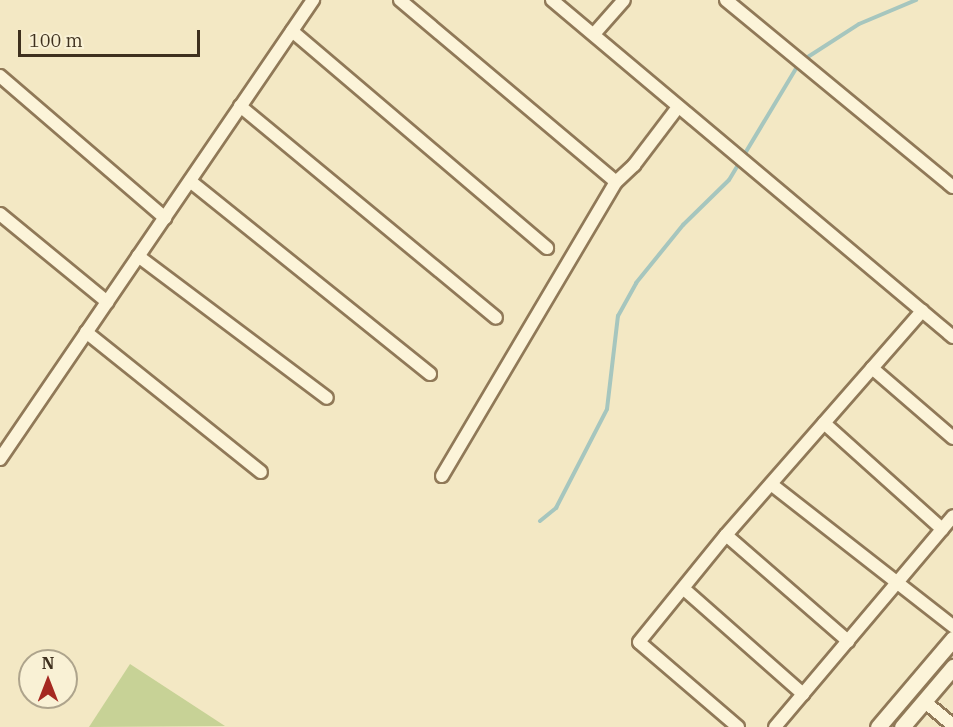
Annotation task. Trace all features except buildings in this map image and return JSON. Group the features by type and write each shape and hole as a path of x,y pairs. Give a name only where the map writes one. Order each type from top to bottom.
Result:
{"street":[{"path":"0,459 313,0"},
{"path":"400,0 616,182"},
{"path":"552,0 953,337"},
{"path":"594,34 624,0"},
{"path":"726,0 953,187"},
{"path":"292,31 547,248"},
{"path":"0,76 165,218"},
{"path":"240,106 496,318"},
{"path":"442,476 616,182 634,165 678,107"},
{"path":"190,181 430,374"},
{"path":"0,214 106,302"},
{"path":"138,256 327,398"},
{"path":"738,727 639,642 726,535 922,311"},
{"path":"86,332 261,472"},
{"path":"872,368 953,438"},
{"path":"824,423 942,529"},
{"path":"771,484 953,626"},
{"path":"776,727 953,516"},
{"path":"726,535 848,641"},
{"path":"684,589 803,694"},
{"path":"878,727 953,639"},
{"path":"902,727 953,667"},
{"path":"924,701 953,726"}],"green space":[{"path":"130,664 225,726 89,727"}],"waterway":[{"path":"540,521 556,508 607,409 618,316 636,283 683,225 729,180 800,62 859,24 916,0"}]}
